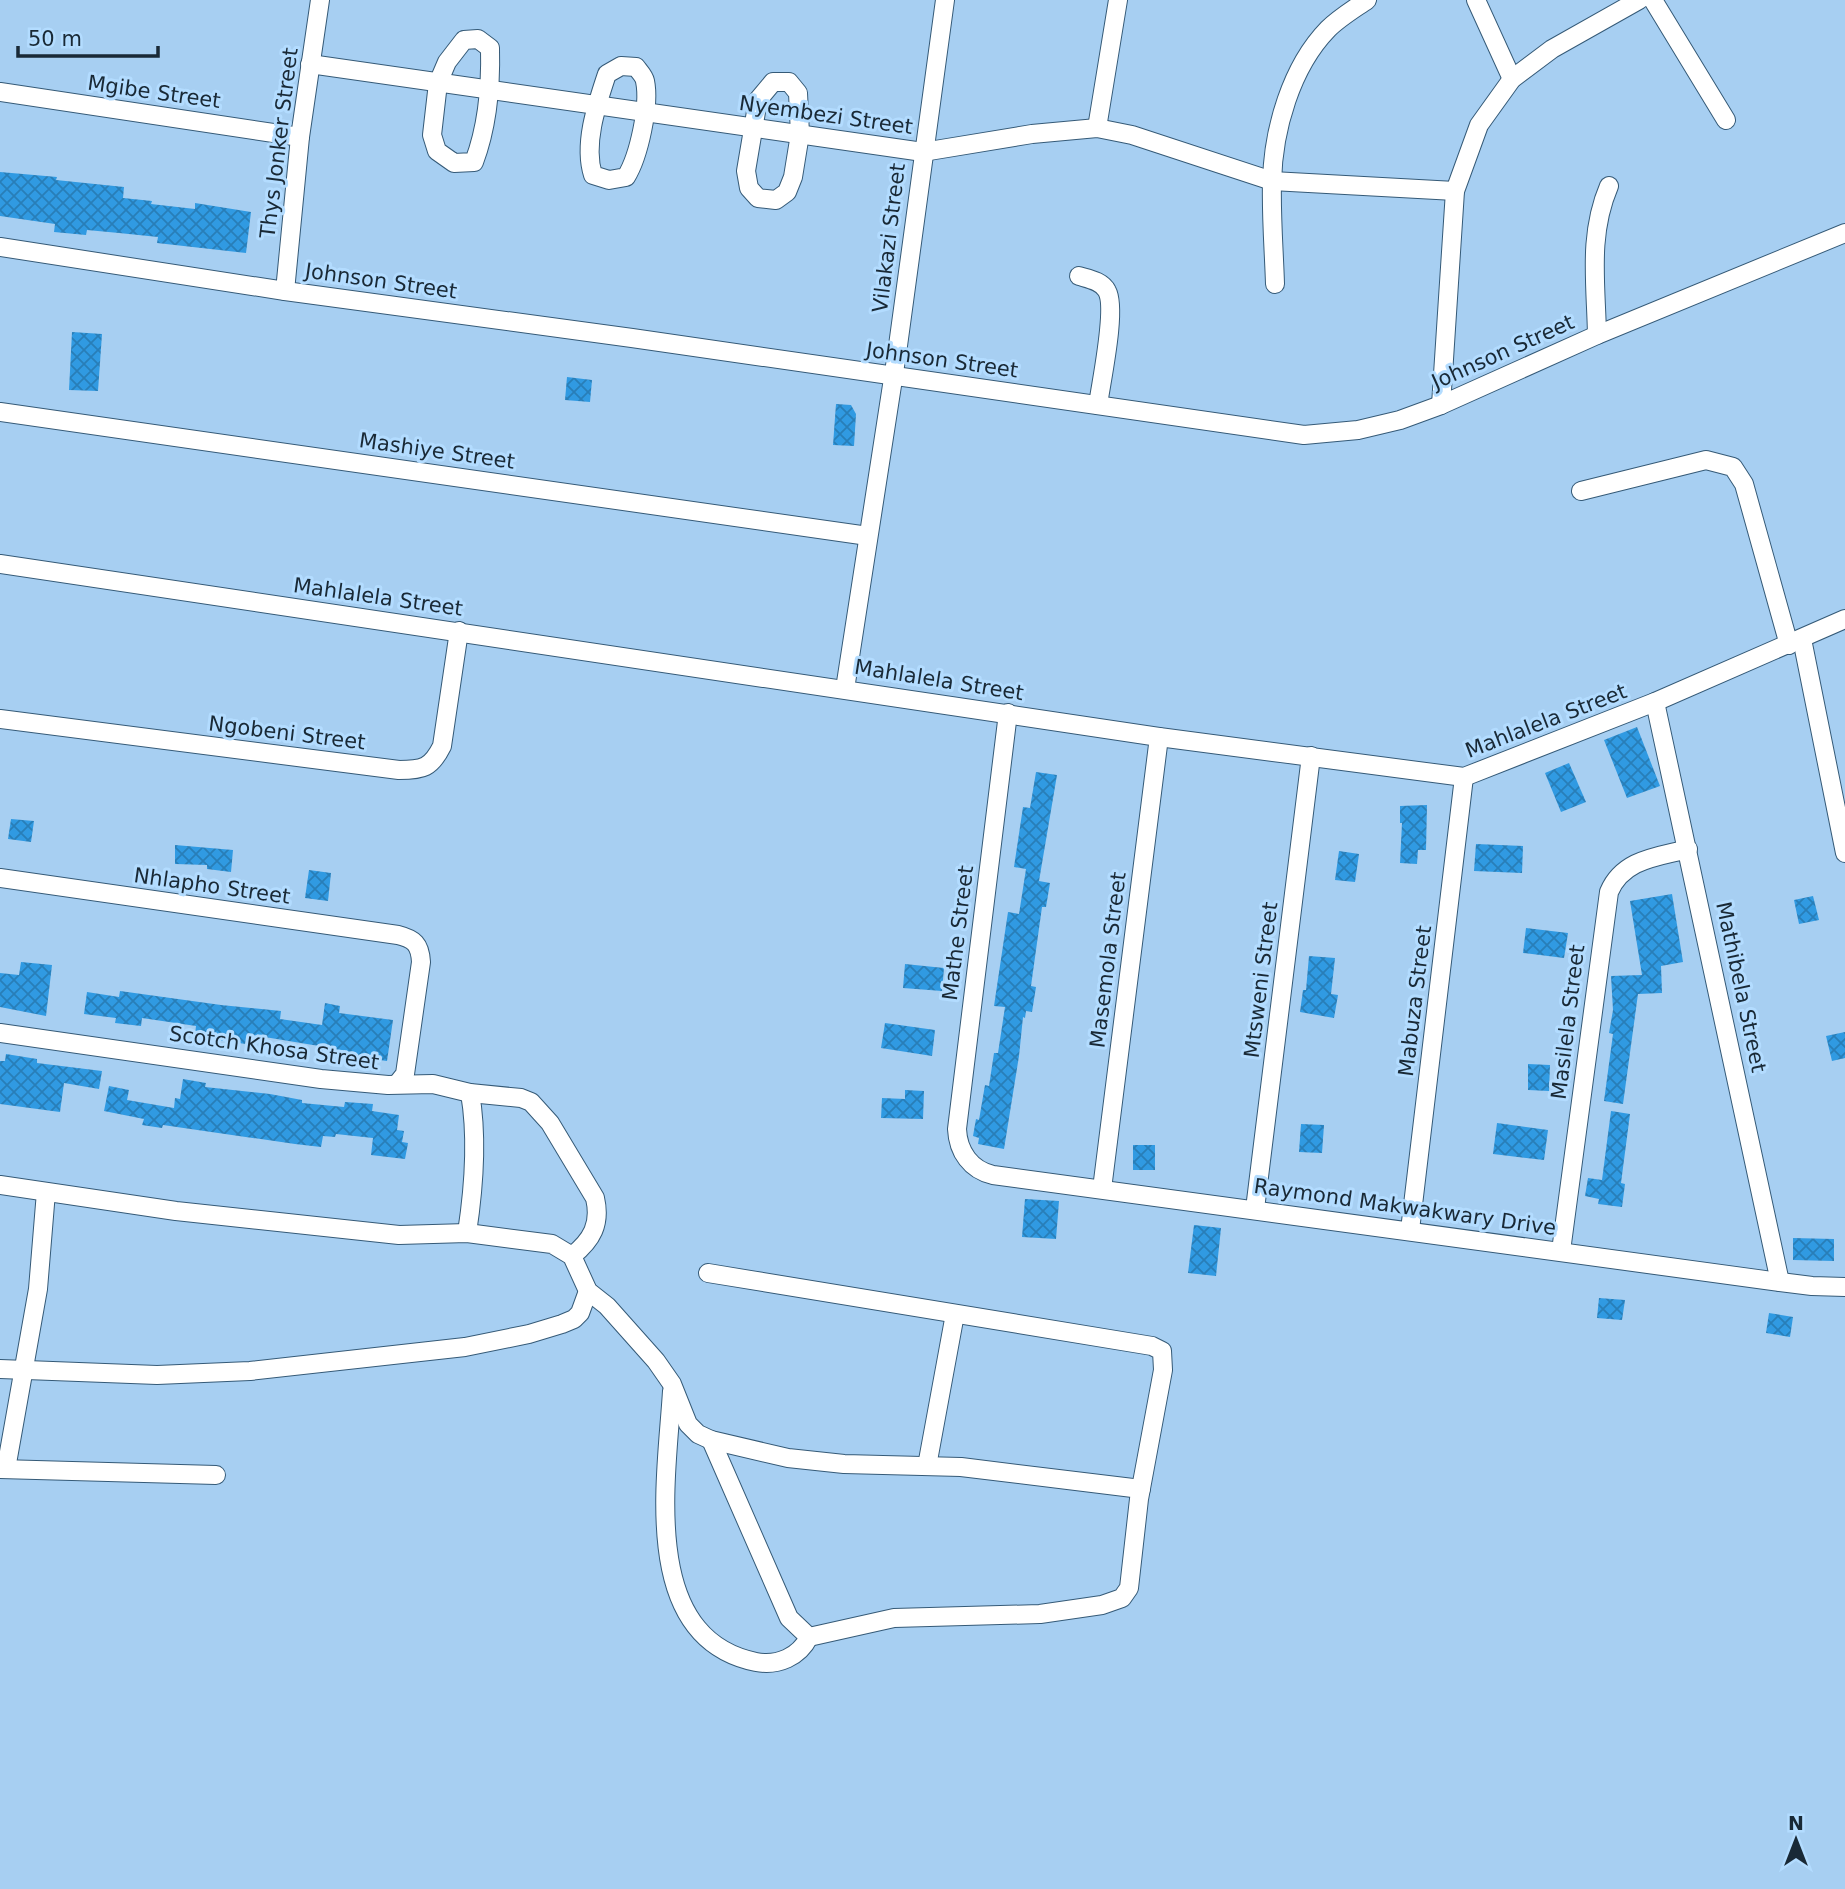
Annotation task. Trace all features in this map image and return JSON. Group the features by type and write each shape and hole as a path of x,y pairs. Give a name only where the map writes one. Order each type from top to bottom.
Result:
{"street":[{"name":"Thys Jonker Street","path":"285,291 300,137 320,0"},
{"name":"Vilakazi Street","path":"845,689 893,376 945,0"},
{"path":"1097,128 1118,0"},
{"path":"1275,284 1272,181 1277,137 1293,84 1309,53 1329,28 1367,0"},
{"path":"1476,0 1512,79"},
{"path":"1441,405 1455,191 1479,125 1512,79 1552,49 1639,0"},
{"path":"1653,0 1726,120"},
{"path":"478,39 490,48 491,90 474,162 454,163 437,151 432,135 438,83 447,62 464,40 478,39"},
{"name":"Nyembezi Street","path":"310,64 923,152 1032,134 1097,128 1132,135 1272,181 1455,191"},
{"path":"621,66 636,67 645,79 645,112 633,165 626,177 609,180 593,174 588,160 597,106 607,74 621,66"},
{"path":"773,82 789,82 798,93 800,134 793,177 787,192 775,200 758,198 749,188 746,171 758,100 773,82"},
{"name":"Mgibe Street","path":"0,92 300,137"},
{"path":"1597,335 1597,223 1609,186"},
{"name":"Johnson Street","path":"0,247 285,291 1304,435 1358,430 1401,420 1441,405 1597,335 1845,233"},
{"path":"1079,276 1096,281 1106,289 1110,299 1110,318 1098,405"},
{"name":"Mashiye Street","path":"0,412 868,536"},
{"path":"1581,491 1706,460 1733,467 1744,484 1795,642 1845,853"},
{"name":"Mahlalela Street","path":"0,564 1159,737 1464,777 1655,702 1845,619"},
{"name":"Ngobeni Street","path":"0,719 399,770 424,768 434,760 442,746 459,631"},
{"name":"Mathibela Street","path":"1655,702 1780,1282"},
{"name":"Mathe Street","path":"965,1157 957,1137 958,1123 1008,713"},
{"name":"Masemola Street","path":"1102,1189 1159,737"},
{"name":"Mtsweni Street","path":"1255,1209 1311,756"},
{"name":"Mabuza Street","path":"1410,1230 1464,777"},
{"name":"Masilela Street","path":"1561,1251 1609,892 1618,877 1631,865 1688,849"},
{"name":"Nhlapho Street","path":"0,878 398,935 408,937 416,943"},
{"name":"Scotch Khosa Street","path":"0,1033 321,1079 388,1086 397,1084 405,1074 421,962 416,943"},
{"path":"397,1084 433,1084 470,1093 521,1098 531,1102 550,1123 598,1209 593,1232 586,1245 572,1256"},
{"path":"467,1233 474,1188 474,1130 470,1093"},
{"name":"Raymond Makwakwary Drive","path":"965,1157 986,1174 1780,1282 1845,1287"},
{"path":"0,1185 176,1211 399,1235 467,1233 552,1244 572,1256 588,1291 622,1321 672,1384 688,1424 698,1434 711,1440 788,1458 844,1464 961,1467 1141,1489"},
{"path":"46,1192 38,1289 3,1469 215,1475"},
{"path":"708,1273 1152,1346 1162,1351 1163,1370 1141,1489 1129,1588 1122,1598 1102,1605 1040,1614 894,1618 809,1637"},
{"path":"0,1369 157,1375 250,1371 465,1347 529,1334 574,1319 580,1313 588,1291"},
{"path":"927,1466 955,1314"},
{"path":"672,1384 664,1525 667,1554 678,1594 688,1613 700,1630 722,1649 743,1659 761,1663 791,1657 804,1648 809,1637"},
{"path":"711,1440 783,1605 797,1627 809,1637"}],"building":[{"path":"0,172 124,187 123,198 152,201 151,204 195,209 195,203 251,212 246,253 157,243 158,237 87,230 86,235 54,232 55,224 0,216"},
{"path":"72,332 102,334 98,391 69,390"},
{"path":"567,377 592,380 590,402 565,400"},
{"path":"836,404 851,405 856,414 854,446 833,445"},
{"path":"1637,727 1660,786 1627,798 1604,740"},
{"path":"1569,763 1586,802 1561,812 1545,773"},
{"path":"1036,772 1057,775 1039,881 1050,883 1046,907 1042,907 1036,950 1031,986 1036,987 1032,1012 1026,1011 1025,1018 1023,1017 1004,1149 978,1144 979,1138 973,1136 976,1119 979,1120 985,1085 989,1086 994,1053 998,1053 1005,1007 994,1006 1008,912 1019,914 1026,869 1014,867 1023,807 1030,808"},
{"path":"1427,805 1426,850 1418,850 1417,864 1400,863 1400,806"},
{"path":"11,819 34,821 31,842 8,839"},
{"path":"1476,844 1523,846 1522,873 1474,871"},
{"path":"175,845 233,850 231,872 207,869 207,865 175,864"},
{"path":"1339,851 1359,854 1355,882 1335,880"},
{"path":"309,870 331,873 328,901 305,898"},
{"path":"1672,894 1683,962 1661,966 1662,993 1638,994 1623,1104 1604,1101 1613,1034 1609,1033 1613,1010 1611,976 1642,975 1630,901"},
{"path":"1813,896 1819,920 1799,924 1794,900"},
{"path":"1526,928 1568,933 1564,958 1523,953"},
{"path":"1309,956 1335,958 1331,994 1338,995 1334,1018 1300,1012 1303,990 1306,990"},
{"path":"21,962 52,965 46,1016 0,1007 0,973 19,975"},
{"path":"905,964 944,968 942,991 903,988"},
{"path":"120,991 281,1011 280,1019 322,1025 325,1003 340,1006 339,1013 393,1020 387,1061 318,1052 319,1046 247,1034 246,1044 216,1040 195,1035 196,1026 142,1018 141,1026 115,1023 116,1018 84,1014 87,992 119,997"},
{"path":"885,1023 935,1030 932,1056 881,1048"},
{"path":"1845,1032 1845,1058 1832,1061 1826,1036"},
{"path":"6,1054 37,1059 37,1063 102,1071 99,1089 64,1083 60,1112 0,1104 0,1061 5,1061"},
{"path":"1528,1064 1550,1065 1549,1091 1528,1090"},
{"path":"183,1079 206,1083 205,1087 270,1094 302,1100 302,1103 344,1107 345,1102 373,1104 372,1111 399,1115 397,1130 404,1131 402,1142 408,1143 405,1159 371,1155 373,1138 336,1134 335,1137 323,1136 321,1147 163,1125 162,1128 142,1125 144,1119 104,1111 109,1086 129,1090 127,1100 174,1108 175,1098 180,1099"},
{"path":"905,1090 924,1091 923,1119 881,1118 882,1098 905,1099"},
{"path":"1611,1111 1630,1114 1621,1183 1625,1184 1622,1207 1598,1204 1599,1199 1585,1196 1588,1178 1602,1180"},
{"path":"1497,1123 1548,1130 1544,1160 1493,1154"},
{"path":"1301,1124 1324,1125 1322,1153 1299,1152"},
{"path":"1133,1145 1155,1145 1155,1170 1133,1170"},
{"path":"1025,1199 1059,1201 1056,1239 1022,1237"},
{"path":"1194,1225 1221,1228 1216,1276 1188,1273"},
{"path":"1793,1238 1834,1239 1834,1261 1793,1260"},
{"path":"1599,1298 1625,1300 1622,1320 1597,1318"},
{"path":"1769,1313 1793,1317 1790,1337 1766,1333"}]}
